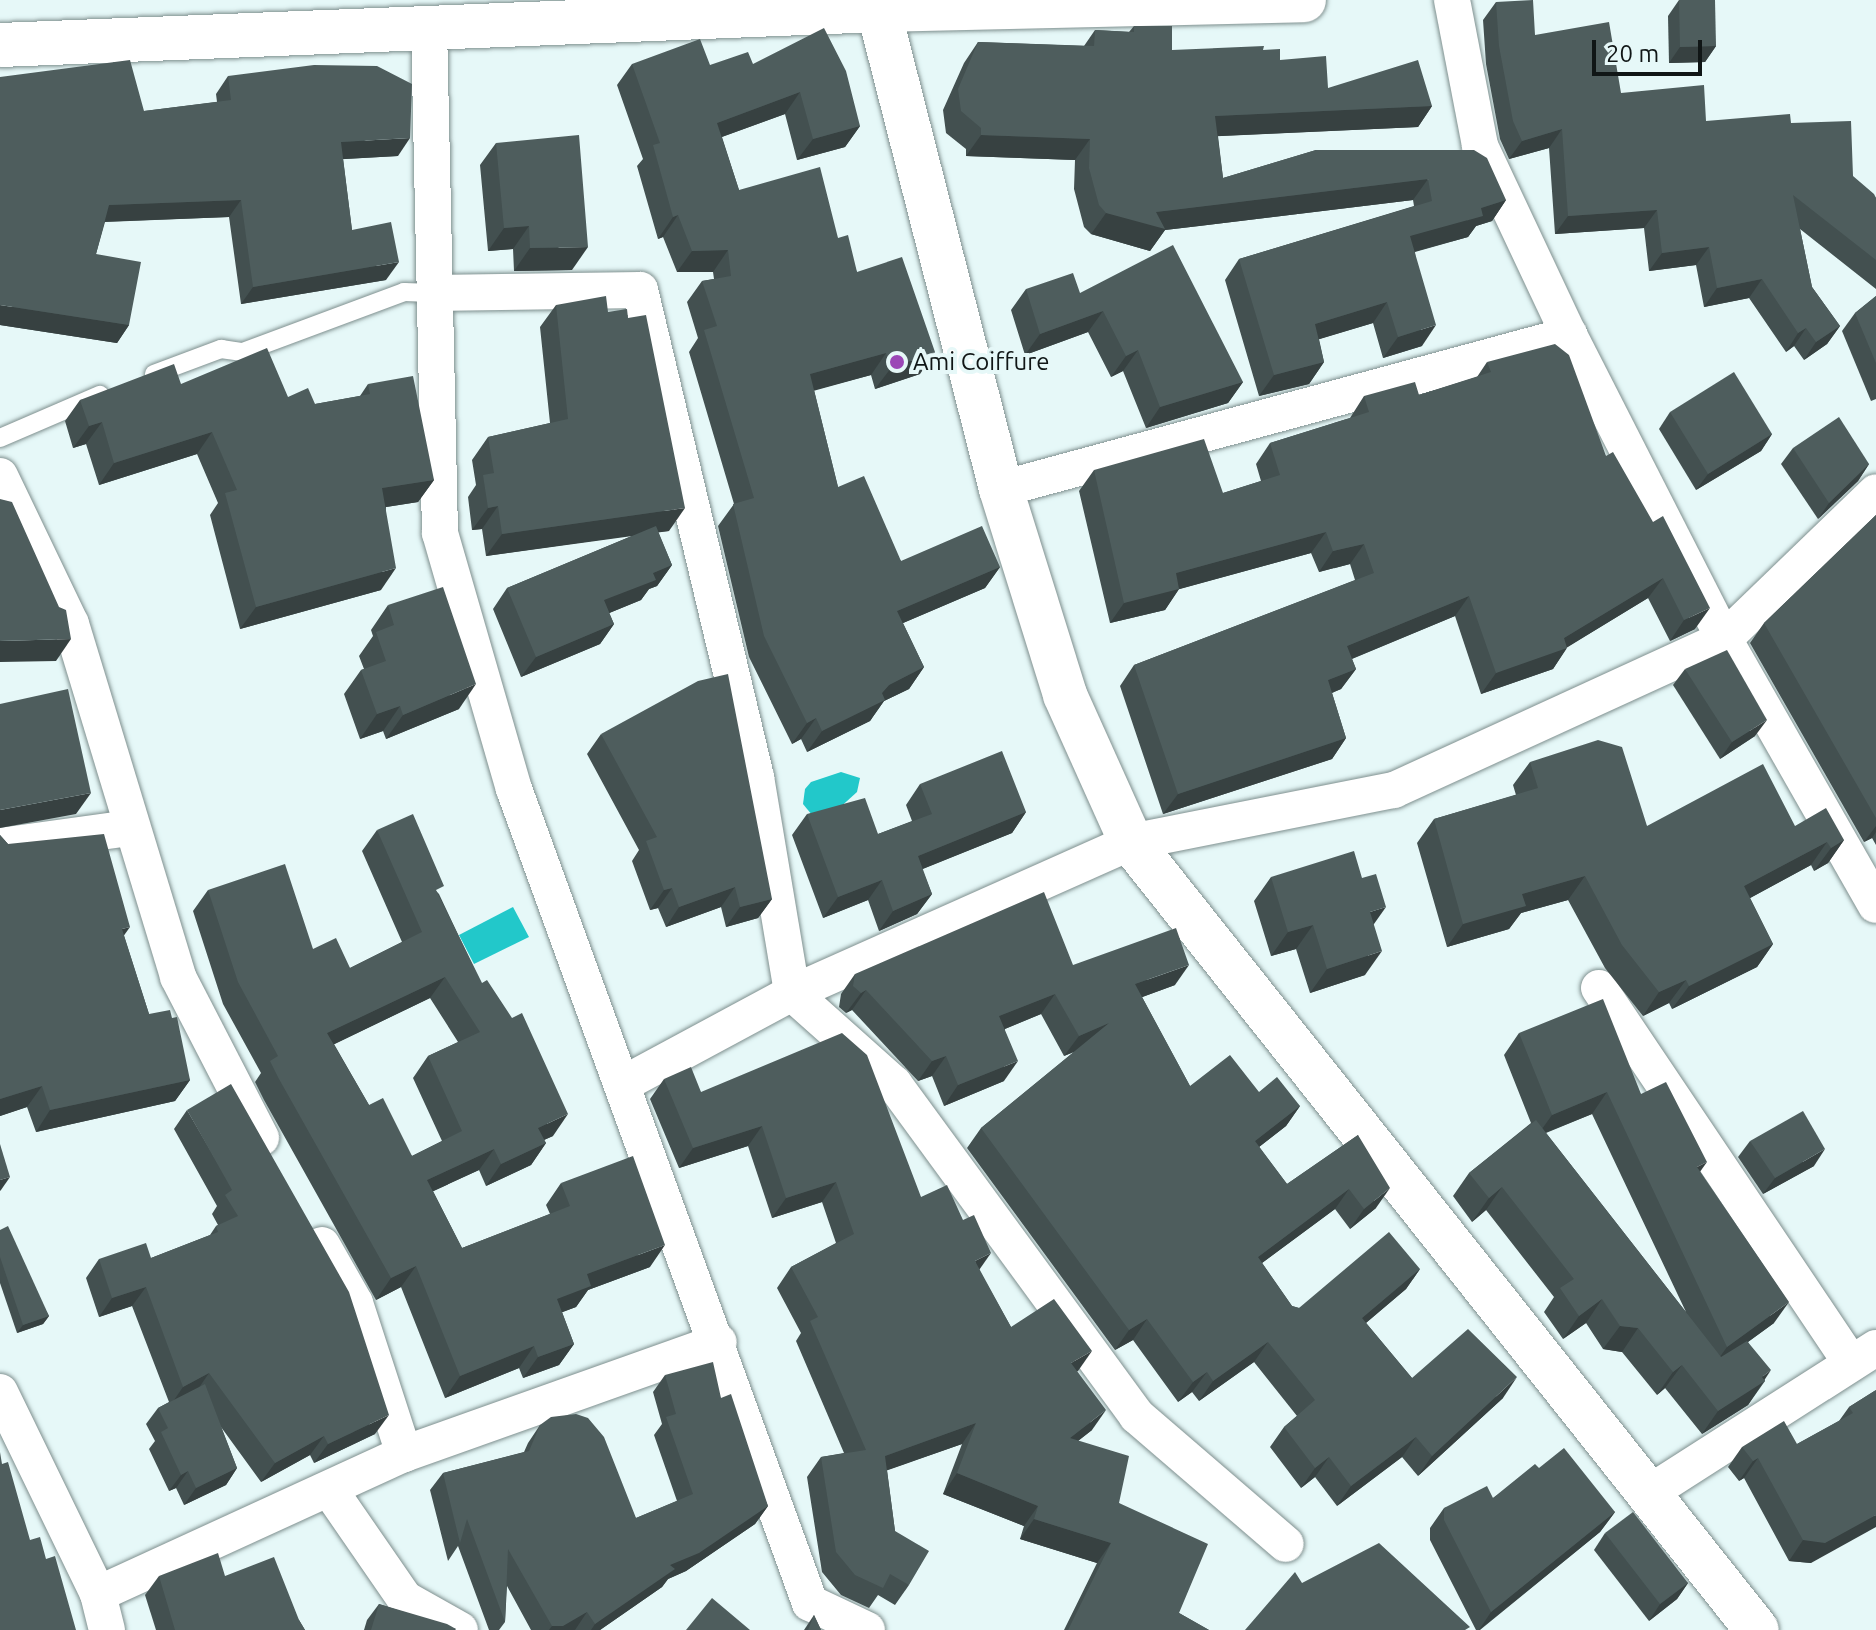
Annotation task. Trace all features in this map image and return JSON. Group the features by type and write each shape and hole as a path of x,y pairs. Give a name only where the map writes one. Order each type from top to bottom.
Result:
{"street":[{"path":"0,45 878,5 1304,0"},
{"path":"1452,0 1480,146 1569,335 1724,639 1876,905"},
{"path":"878,5 1001,489 1065,695 1131,842 1757,1630"},
{"path":"429,26 440,533 514,789 719,1342 810,1603 867,1630"},
{"path":"433,293 640,290 756,777 792,993 894,1084 1137,1416 1286,1544"},
{"path":"1001,489 1569,335"},
{"path":"2,484 71,624 130,828 178,977 276,1165"},
{"path":"623,1084 792,993 1131,842 1394,790 1724,639 1876,492"},
{"path":"0,846 130,828"},
{"path":"1599,988 1864,1355 1649,1493"},
{"path":"308,1220 355,1303 404,1454"},
{"path":"98,1594 404,1454 719,1342"},
{"path":"0,1392 98,1594 107,1630"},
{"path":"329,1489 405,1599 460,1630"}],"lane":[{"path":"0,438 221,349 243,352 404,292 433,293"}],"water":[{"path":"841,772 860,778 857,792 836,811 812,815 803,804 805,789 811,782"},
{"path":"513,907 529,937 474,964 459,935"}],"building":[{"path":"1533,0 1535,35 1609,22 1621,93 1704,85 1706,121 1790,114 1791,123 1851,121 1853,176 1876,198 1876,260 1793,195 1812,287 1840,326 1816,342 1806,328 1798,333 1762,279 1717,288 1709,247 1662,253 1657,210 1568,216 1562,129 1522,141 1513,121 1499,46 1496,2"},
{"path":"1679,0 1715,0 1716,46 1680,47"},
{"path":"1134,26 1172,26 1172,50 1264,46 1263,50 1280,49 1280,60 1326,56 1328,88 1418,60 1432,106 1215,116 1223,178 1316,150 1474,150 1487,158 1506,200 1481,208 1483,216 1410,236 1436,325 1398,337 1387,302 1315,324 1324,362 1274,375 1239,259 1432,201 1428,179 1156,212 1165,229 1106,213 1099,205 1089,168 1090,139 981,135 981,128 961,111 958,89 978,42 1094,46 1095,30 1134,32"},
{"path":"824,28 846,71 860,126 813,139 800,92 717,123 739,190 820,167 838,238 848,235 857,272 902,257 935,352 891,368 886,353 810,374 838,487 864,476 901,561 982,526 1000,567 897,611 924,667 889,685 882,693 885,700 822,731 816,718 807,723 764,636 733,504 754,498 704,330 717,326 702,281 731,276 728,250 692,251 678,215 673,217 653,145 660,143 632,64 700,39 710,65 748,52 753,64"},
{"path":"130,60 144,111 231,100 228,76 314,65 377,66 412,84 410,138 341,142 352,230 391,222 399,262 253,287 241,200 109,205 96,254 141,262 129,325 0,305 0,77"},
{"path":"579,135 588,247 530,248 529,226 504,228 496,143"},
{"path":"1173,245 1243,382 1160,407 1138,350 1126,356 1103,311 1040,334 1026,289 1073,273 1080,293"},
{"path":"606,296 608,312 627,309 628,318 646,315 685,508 502,534 498,506 488,508 483,475 494,473 488,437 568,419 556,305"},
{"path":"1876,296 1876,363 1855,313"},
{"path":"1555,344 1569,355 1606,456 1613,452 1653,522 1663,516 1710,608 1684,620 1663,578 1564,638 1567,648 1496,673 1469,596 1347,646 1356,669 1328,680 1346,738 1178,794 1134,665 1374,573 1364,544 1333,551 1326,532 1176,573 1179,589 1124,603 1094,470 1204,439 1223,493 1280,475 1270,443 1369,412 1364,396 1415,382 1419,395 1491,372 1487,362"},
{"path":"267,348 288,397 308,388 315,404 370,394 368,384 413,376 434,480 382,488 396,568 256,607 225,493 237,490 212,432 114,463 102,422 89,426 80,400 174,364 181,384"},
{"path":"1734,372 1772,434 1708,474 1670,412"},
{"path":"1839,417 1869,464 1829,503 1793,448"},
{"path":"0,499 12,502 59,607 66,610 71,639 0,641"},
{"path":"1876,515 1876,818 1764,623"},
{"path":"656,526 672,565 653,573 656,580 604,600 614,624 536,657 507,588"},
{"path":"443,587 476,684 403,715 400,706 377,714 361,670 386,661 376,632 394,625 388,605"},
{"path":"1727,650 1767,720 1732,742 1685,669"},
{"path":"728,674 772,899 740,907 735,887 679,907 672,888 664,890 646,841 657,837 601,734 698,681"},
{"path":"68,689 91,793 0,810 0,704"},
{"path":"1598,740 1622,747 1647,826 1763,764 1795,826 1826,808 1844,840 1831,848 1827,842 1744,886 1773,944 1689,986 1686,980 1659,992 1622,945 1585,876 1522,894 1526,906 1463,924 1434,819 1538,788 1530,762"},
{"path":"1002,751 1026,812 918,856 932,894 893,911 882,880 838,897 807,814 865,798 878,834 932,814 920,784"},
{"path":"413,814 444,886 436,890 482,983 487,980 512,1018 522,1013 568,1114 538,1128 546,1143 501,1164 494,1149 427,1180 462,1248 570,1206 561,1183 633,1156 665,1245 587,1274 591,1286 557,1299 574,1344 538,1357 534,1346 460,1376 416,1266 391,1278 279,1079 270,1061 278,1056 238,982 208,890 285,864 313,949 336,938 350,968 422,932 377,830","holes":["445,977 480,1032 428,1056 462,1131 412,1156 383,1098 369,1105 327,1033"]},
{"path":"104,834 130,927 122,929 149,1014 170,1010 172,1018 177,1017 190,1080 50,1110 42,1086 0,1099 0,835 8,844"},
{"path":"1354,851 1362,878 1376,874 1386,907 1370,912 1382,951 1327,969 1313,925 1288,932 1271,877"},
{"path":"1044,892 1073,965 1176,928 1189,965 1135,984 1190,1086 1230,1055 1259,1092 1277,1077 1300,1106 1255,1141 1287,1184 1358,1135 1390,1188 1364,1209 1349,1189 1258,1257 1292,1306 1299,1308 1389,1232 1420,1269 1362,1318 1412,1378 1468,1329 1517,1377 1432,1456 1416,1437 1351,1486 1329,1457 1315,1468 1284,1427 1315,1400 1268,1342 1213,1381 1207,1372 1193,1382 1147,1319 1129,1330 981,1128 1109,1023 1079,1036 1055,994 999,1016 1018,1061 958,1085 946,1056 932,1061 866,990 861,993 853,986 855,974"},
{"path":"1603,999 1641,1094 1666,1082 1707,1162 1697,1167 1789,1302 1727,1347 1607,1092 1552,1115 1519,1033"},
{"path":"842,1033 867,1055 921,1197 947,1185 963,1220 974,1215 991,1253 975,1261 1011,1327 1054,1299 1092,1351 1071,1363 1106,1410 1070,1438 1129,1456 1119,1503 1208,1544 1179,1613 1209,1630 1068,1630 1111,1543 1034,1519 1038,1506 957,1473 976,1423 885,1456 895,1531 929,1551 909,1585 890,1574 883,1588 855,1575 836,1552 821,1457 866,1450 810,1321 818,1317 791,1267 854,1234 836,1182 786,1198 762,1126 693,1148 664,1079 691,1067 701,1092"},
{"path":"231,1084 349,1292 389,1415 328,1444 324,1436 275,1463 209,1373 183,1387 146,1287 112,1298 99,1259 146,1243 151,1258 218,1232 216,1226 238,1216 225,1195 232,1190 187,1110"},
{"path":"1803,1111 1825,1149 1775,1178 1750,1141"},
{"path":"1536,1120 1721,1357 1747,1341 1771,1370 1762,1377 1765,1381 1718,1411 1682,1365 1673,1372 1638,1328 1620,1326 1602,1299 1579,1316 1560,1288 1574,1279 1502,1187 1489,1198 1469,1173"},
{"path":"0,1144 10,1177 0,1180"},
{"path":"8,1226 49,1316 23,1325 0,1257 0,1230"},
{"path":"713,1362 721,1398 731,1394 768,1506 699,1553 670,1565 675,1569 595,1624 587,1612 563,1626 552,1626 508,1549 505,1622 467,1519 460,1543 443,1473 529,1451 540,1425 551,1417 576,1414 588,1418 604,1437 636,1518 693,1494 666,1417 676,1414 665,1375"},
{"path":"205,1384 237,1468 196,1488 188,1471 181,1475 161,1432 168,1428 158,1408"},
{"path":"1876,1390 1876,1515 1825,1543 1803,1540 1758,1458 1753,1461 1742,1447 1784,1421 1797,1444 1853,1413 1849,1407"},
{"path":"1564,1448 1615,1512 1491,1612 1444,1520 1444,1508 1487,1486 1493,1498 1535,1464 1539,1468"},
{"path":"0,1452 2,1464 8,1462 30,1540 40,1537 46,1559 55,1556 76,1630 0,1630"},
{"path":"1633,1512 1688,1583 1660,1604 1605,1533"},
{"path":"1379,1543 1470,1627 1465,1630 1245,1630 1295,1572 1302,1583"},
{"path":"218,1553 225,1576 274,1557 305,1630 175,1630 159,1576"},
{"path":"712,1598 750,1630 686,1630"},
{"path":"379,1604 447,1624 456,1629 371,1630"},
{"path":"814,1615 821,1630 808,1630"}],"place":[{"name":"Ami Coiffure","path":"897,362"}]}
